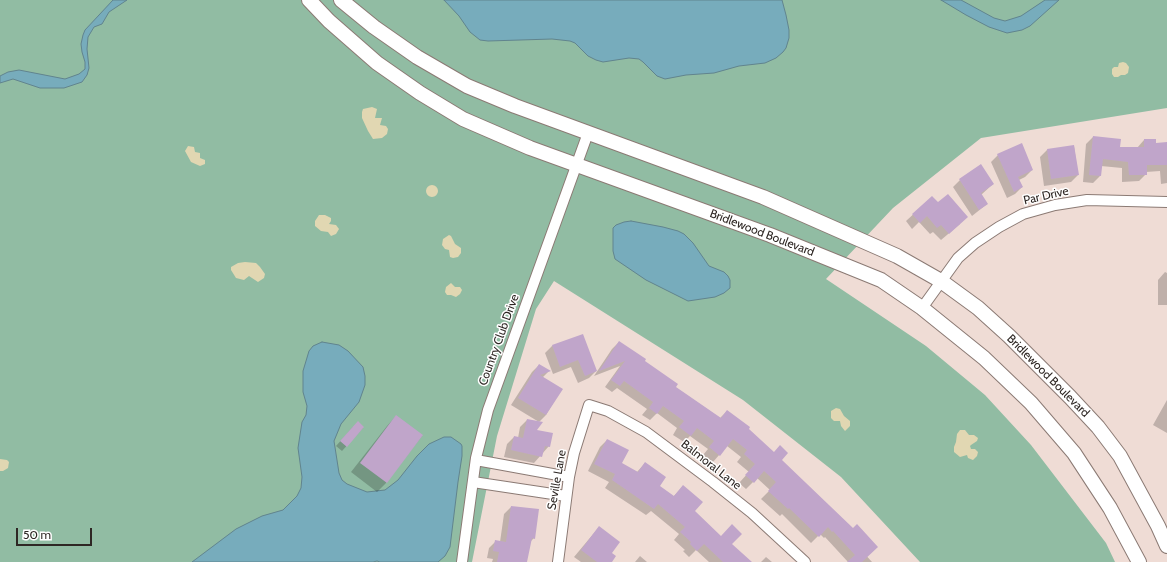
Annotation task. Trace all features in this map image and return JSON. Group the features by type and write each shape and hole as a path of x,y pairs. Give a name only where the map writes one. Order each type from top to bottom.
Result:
{"main road":[{"name":"Bridlewood Boulevard","path":"309,0 333,25 395,77 445,109 484,129 577,166 770,235 881,280 922,308 984,358 1031,403 1074,453 1110,508 1139,562"},
{"name":"Bridlewood Boulevard","path":"341,0 392,40 444,74 508,103 763,197 897,256 941,281 978,308 1009,336 1098,427 1120,456 1158,526 1167,546"}],"street":[{"name":"Country Club Drive","path":"462,562 476,460 494,392 588,133"},
{"name":"Par Drive","path":"922,308 958,258 975,243 999,227 1023,214 1055,205 1088,200 1167,202"},
{"name":"Seville Lane","path":"558,562 569,477 574,453 589,405"},
{"name":"Balmoral Lane","path":"589,405 608,411 646,432 752,513 805,562"},
{"path":"476,460 569,477"},
{"path":"473,482 566,496"}],"green space":[{"path":"0,0 1167,0 1167,108 981,138 893,208 826,279 926,346 985,395 1031,445 1106,543 1115,562 920,562 841,477 743,400 554,281 536,309 497,436 472,562 0,562"}],"sand":[{"path":"1123,62 1129,67 1128,73 1114,77 1112,74 1112,69 1114,67 1118,67 1119,63"},
{"path":"372,107 377,109 375,118 382,118 380,125 386,126 388,129 387,134 382,138 373,139 362,118 363,109"},
{"path":"188,146 194,147 195,152 200,153 200,158 205,160 205,164 200,166 191,162 185,151"},
{"path":"434,185 437,186 437,196 430,197 427,196 426,189 427,186"},
{"path":"319,215 325,215 331,218 329,224 336,225 339,229 336,234 331,236 328,232 321,231 315,226 315,221"},
{"path":"449,235 455,244 461,248 461,253 458,257 450,257 449,250 445,249 442,245 443,239"},
{"path":"238,263 256,263 265,274 264,278 258,282 249,276 244,280 236,278 231,270 231,267"},
{"path":"451,283 455,287 460,287 462,290 456,297 447,295 445,292 446,287"},
{"path":"836,408 840,409 844,416 850,421 850,426 845,431 841,426 840,421 834,421 831,418 831,411"},
{"path":"960,430 965,430 969,435 974,435 978,438 977,441 970,446 971,449 975,449 978,452 977,456 973,460 968,458 967,455 960,457 954,452 957,434"},
{"path":"0,459 7,460 9,462 8,468 3,471 0,471"}],"water":[{"path":"113,0 127,0 109,12 102,24 94,27 88,37 87,49 89,68 87,75 82,82 64,88 40,88 13,79 0,83 0,76 8,72 19,70 65,79 79,74 85,69 81,44 85,30"},
{"path":"444,0 782,0 789,30 789,38 783,52 776,58 765,63 739,66 714,73 686,75 665,79 657,76 639,59 629,58 603,62 588,56 575,43 570,41 552,39 480,40 470,32 459,16"},
{"path":"941,0 961,0 994,18 1005,21 1021,16 1045,0 1059,0 1030,26 1022,30 1007,33 989,27"},
{"path":"631,221 663,227 684,234 693,243 709,266 724,272 728,276 730,280 730,288 724,293 715,297 688,301 646,280 615,259 613,251 613,228 616,225"},
{"path":"322,342 339,345 348,351 363,367 365,376 365,385 359,402 341,424 334,441 339,473 342,480 347,484 367,492 385,490 398,480 417,456 429,444 444,437 451,437 461,444 462,456 450,547 445,556 438,562 192,562 236,529 262,516 283,510 297,496 301,488 302,477 298,448 302,422 306,415 307,406 303,392 303,371 309,351 313,346"}],"building":[{"path":"1093,136 1121,139 1120,147 1144,147 1144,139 1156,139 1156,143 1167,142 1167,165 1147,165 1147,175 1129,175 1128,162 1103,159 1101,176 1089,175"},
{"path":"1022,143 1033,170 1018,177 1023,187 1014,192 997,154"},
{"path":"1074,145 1079,175 1051,179 1047,149"},
{"path":"981,164 994,184 981,193 988,204 979,210 959,179"},
{"path":"948,194 968,217 949,234 941,225 937,228 927,216 920,223 912,214 932,196 938,202"},
{"path":"583,334 597,371 585,376 578,360 560,367 552,345"},
{"path":"619,341 646,359 645,361 678,384 676,387 721,418 727,410 750,427 749,429 774,452 780,445 788,453 782,460 853,528 857,524 878,547 862,562 847,562 855,555 828,527 819,537 789,508 788,509 768,491 776,482 764,471 754,483 745,475 755,464 744,454 747,450 733,439 720,456 709,447 714,441 697,428 691,436 679,427 684,421 663,406 657,414 649,408 653,402 624,381 620,386 611,380 625,361 599,371"},
{"path":"539,364 551,371 540,375 563,389 546,415 518,398"},
{"path":"396,415 423,435 387,483 360,463"},
{"path":"527,419 543,422 537,430 553,433 550,447 545,446 542,457 511,450 514,436 523,438"},
{"path":"358,421 364,427 347,447 340,441"},
{"path":"607,439 629,450 622,463 638,472 645,462 666,477 660,486 674,496 683,485 703,502 695,511 721,536 732,524 742,534 732,544 752,562 723,562 704,544 697,551 690,544 691,542 680,532 685,527 658,504 654,509 612,480 615,474 594,464"},
{"path":"511,506 539,509 535,539 532,538 527,562 497,562 499,552 493,551 495,540 506,542"},
{"path":"599,526 620,542 612,553 616,556 612,562 597,562 581,550"}]}
